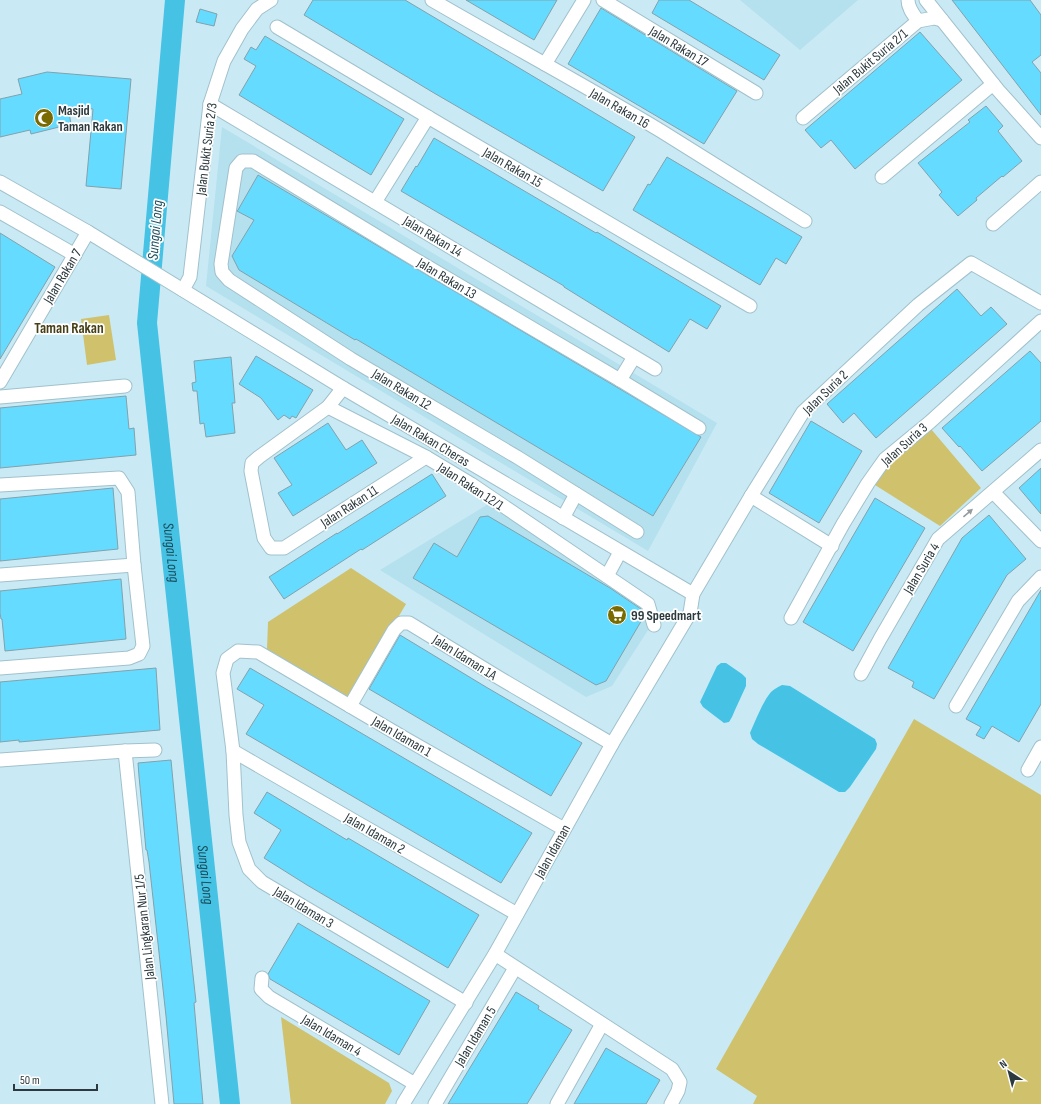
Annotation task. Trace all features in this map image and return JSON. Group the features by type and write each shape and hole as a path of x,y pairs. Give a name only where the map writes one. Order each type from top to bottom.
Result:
{"street":[{"name":"Jalan Bukit Suria 2/3","path":"183,290 190,277 210,104 224,61 242,29 257,9 271,0"},
{"name":"Jalan Rakan 16","path":"432,0 660,131 805,221"},
{"path":"545,64 584,0"},
{"name":"Jalan Rakan 17","path":"603,0 756,93"},
{"path":"908,0 908,5 911,12 918,21"},
{"path":"926,1 993,84 1041,138"},
{"name":"Jalan Bukit Suria 2/1","path":"803,118 918,21 934,18 942,20"},
{"name":"Jalan Rakan 15","path":"277,27 750,306"},
{"path":"882,177 993,84"},
{"name":"Jalan Rakan 14","path":"210,104 655,369"},
{"path":"375,202 428,117"},
{"name":"Jalan Rakan 13","path":"229,213 236,168 242,161 253,161 699,428"},
{"name":"Jalan Rakan Cheras","path":"0,182 88,232 343,388 693,594"},
{"path":"993,224 1041,182"},
{"path":"0,212 75,255"},
{"name":"Jalan Rakan 12","path":"229,213 222,264 222,272 229,280 351,359 517,457 637,532"},
{"name":"Jalan Rakan 7","path":"0,382 88,232"},
{"name":"Jalan Suria 2","path":"693,594 802,412 918,305 971,263 1041,303"},
{"name":"Jalan Suria 3","path":"791,618 868,483 885,459 930,422 1041,321"},
{"path":"620,380 634,357"},
{"path":"0,397 125,386"},
{"path":"328,407 343,388"},
{"name":"Jalan Rakan 12/1","path":"328,407 426,457 471,484 648,604 654,625"},
{"name":"Jalan Rakan 11","path":"328,407 259,457 252,464 251,471 264,538 271,548 284,548 426,457"},
{"name":"Jalan Suria 4","path":"861,674 938,539 1041,450"},
{"path":"0,485 120,478 128,492 143,646 139,654 129,658 0,668"},
{"path":"993,492 1041,541"},
{"path":"563,518 576,494"},
{"path":"751,496 832,546"},
{"path":"534,527 545,507"},
{"path":"607,576 620,552"},
{"path":"0,575 134,565"},
{"path":"956,706 1018,601 1041,577"},
{"name":"Jalan Idaman","path":"403,1104 466,1003 612,744 690,613 693,594"},
{"name":"Jalan Idaman 1A","path":"350,706 394,630 401,624 409,623 612,744"},
{"name":"Jalan Idaman 1","path":"238,651 258,652 475,779 564,829"},
{"name":"Jalan Idaman 3","path":"238,651 227,659 223,673 233,750 236,815 239,842 249,869 262,882 466,1003"},
{"path":"1028,770 1041,747"},
{"path":"0,760 156,750"},
{"name":"Jalan Idaman 2","path":"233,750 517,914"},
{"name":"Jalan Lingkaran Nur 1/5","path":"125,751 162,1104"},
{"path":"494,954 672,1069 680,1082 678,1091 671,1104"},
{"name":"Jalan Idaman 5","path":"435,1104 516,968"},
{"name":"Jalan Idaman 4","path":"262,978 261,989 269,997 415,1084"},
{"path":"556,1104 602,1024"}],"shaded area":[{"path":"740,0 858,0 800,50"},
{"path":"222,127 717,423 648,551 206,286"},
{"path":"109,315 116,360 87,365 81,319"},
{"path":"931,429 981,488 940,526 875,485 888,464"},
{"path":"490,503 644,606 650,627 612,686 586,697 380,570"},
{"path":"351,568 406,604 350,699 267,649 268,622"},
{"path":"914,719 1041,795 1041,1104 753,1104 757,1096 716,1069"},
{"path":"281,1017 389,1083 392,1091 385,1104 291,1104"}],"water":[{"path":"721,663 726,663 746,678 746,686 732,717 729,722 724,723 703,707 700,702 717,666"},
{"path":"782,685 790,686 875,739 877,744 876,749 845,792 839,792 752,739 750,733 765,701 771,692"}],"building":[{"path":"313,0 405,0 635,137 603,191 434,93 304,15"},
{"path":"466,0 557,0 534,40"},
{"path":"659,0 689,0 780,55 764,80 652,13"},
{"path":"952,0 1030,0 1041,15 1041,55 1032,62 1041,73 1041,115"},
{"path":"601,8 737,91 704,144 568,64"},
{"path":"200,9 217,14 214,26 196,22"},
{"path":"920,32 962,80 855,169 831,140 821,148 805,130"},
{"path":"265,36 404,119 371,175 239,95 256,66 244,59 251,47 256,50"},
{"path":"47,72 131,79 121,189 86,186 93,109 68,107 71,124 31,134 30,130 0,137 0,99 22,94 18,79"},
{"path":"986,106 1003,126 998,131 1022,161 976,198 977,200 958,216 939,195 942,192 918,163 970,122 968,120"},
{"path":"434,138 596,233 597,232 721,306 707,329 690,319 669,352 564,286 401,191"},
{"path":"667,157 802,237 786,264 776,258 760,285 633,210 648,184 650,185"},
{"path":"258,175 701,437 653,516 239,270 232,256 254,220 237,211"},
{"path":"0,233 55,267 0,359"},
{"path":"957,289 981,316 991,307 1007,324 876,438 854,413 843,423 827,404"},
{"path":"1030,351 1041,363 1041,421 982,471 942,428"},
{"path":"256,356 313,390 296,418 292,416 290,419 284,415 278,420 261,398 239,384"},
{"path":"231,357 235,403 232,403 235,433 206,437 204,423 200,424 197,391 193,391 192,383 196,382 194,361"},
{"path":"126,396 129,429 134,428 136,455 0,468 0,408"},
{"path":"811,421 862,451 819,523 769,493"},
{"path":"328,423 346,450 362,440 377,463 293,516 278,493 292,485 274,458"},
{"path":"1041,468 1041,514 1019,488"},
{"path":"432,474 446,496 284,599 269,577"},
{"path":"113,488 118,549 0,561 0,499"},
{"path":"875,498 925,528 853,651 803,622"},
{"path":"989,515 1026,559 1007,575 934,699 912,687 914,682 888,668 962,538"},
{"path":"488,516 610,588 641,609 643,618 606,681 596,685 413,578 434,543 457,557 480,517"},
{"path":"121,579 126,639 5,651 2,619 0,613 0,591"},
{"path":"1041,590 1041,704 1019,742 992,726 984,739 976,735 981,727 966,719"},
{"path":"400,635 582,743 551,796 369,689"},
{"path":"156,668 160,730 19,742 19,740 0,742 0,682"},
{"path":"250,668 532,833 501,883 246,734 264,705 237,689"},
{"path":"171,760 196,1002 194,1003 203,1104 174,1104 166,1016 149,862 146,850 139,776 138,763"},
{"path":"267,792 347,840 348,838 479,915 448,968 264,858 281,830 254,813"},
{"path":"298,923 430,1001 399,1055 270,979 268,974"},
{"path":"516,992 539,1006 538,1009 572,1030 527,1104 448,1104"},
{"path":"606,1048 660,1080 646,1104 574,1104"}],"waterway":[{"name":"Sungai Long","path":"175,0 147,323 230,1104"}],"place":[{"name":"Masjid Taman Rakan","path":"44,118"},
{"name":"99 Speedmart","path":"617,615"}],"district":[{"name":"Taman Rakan","path":"69,328"}]}
